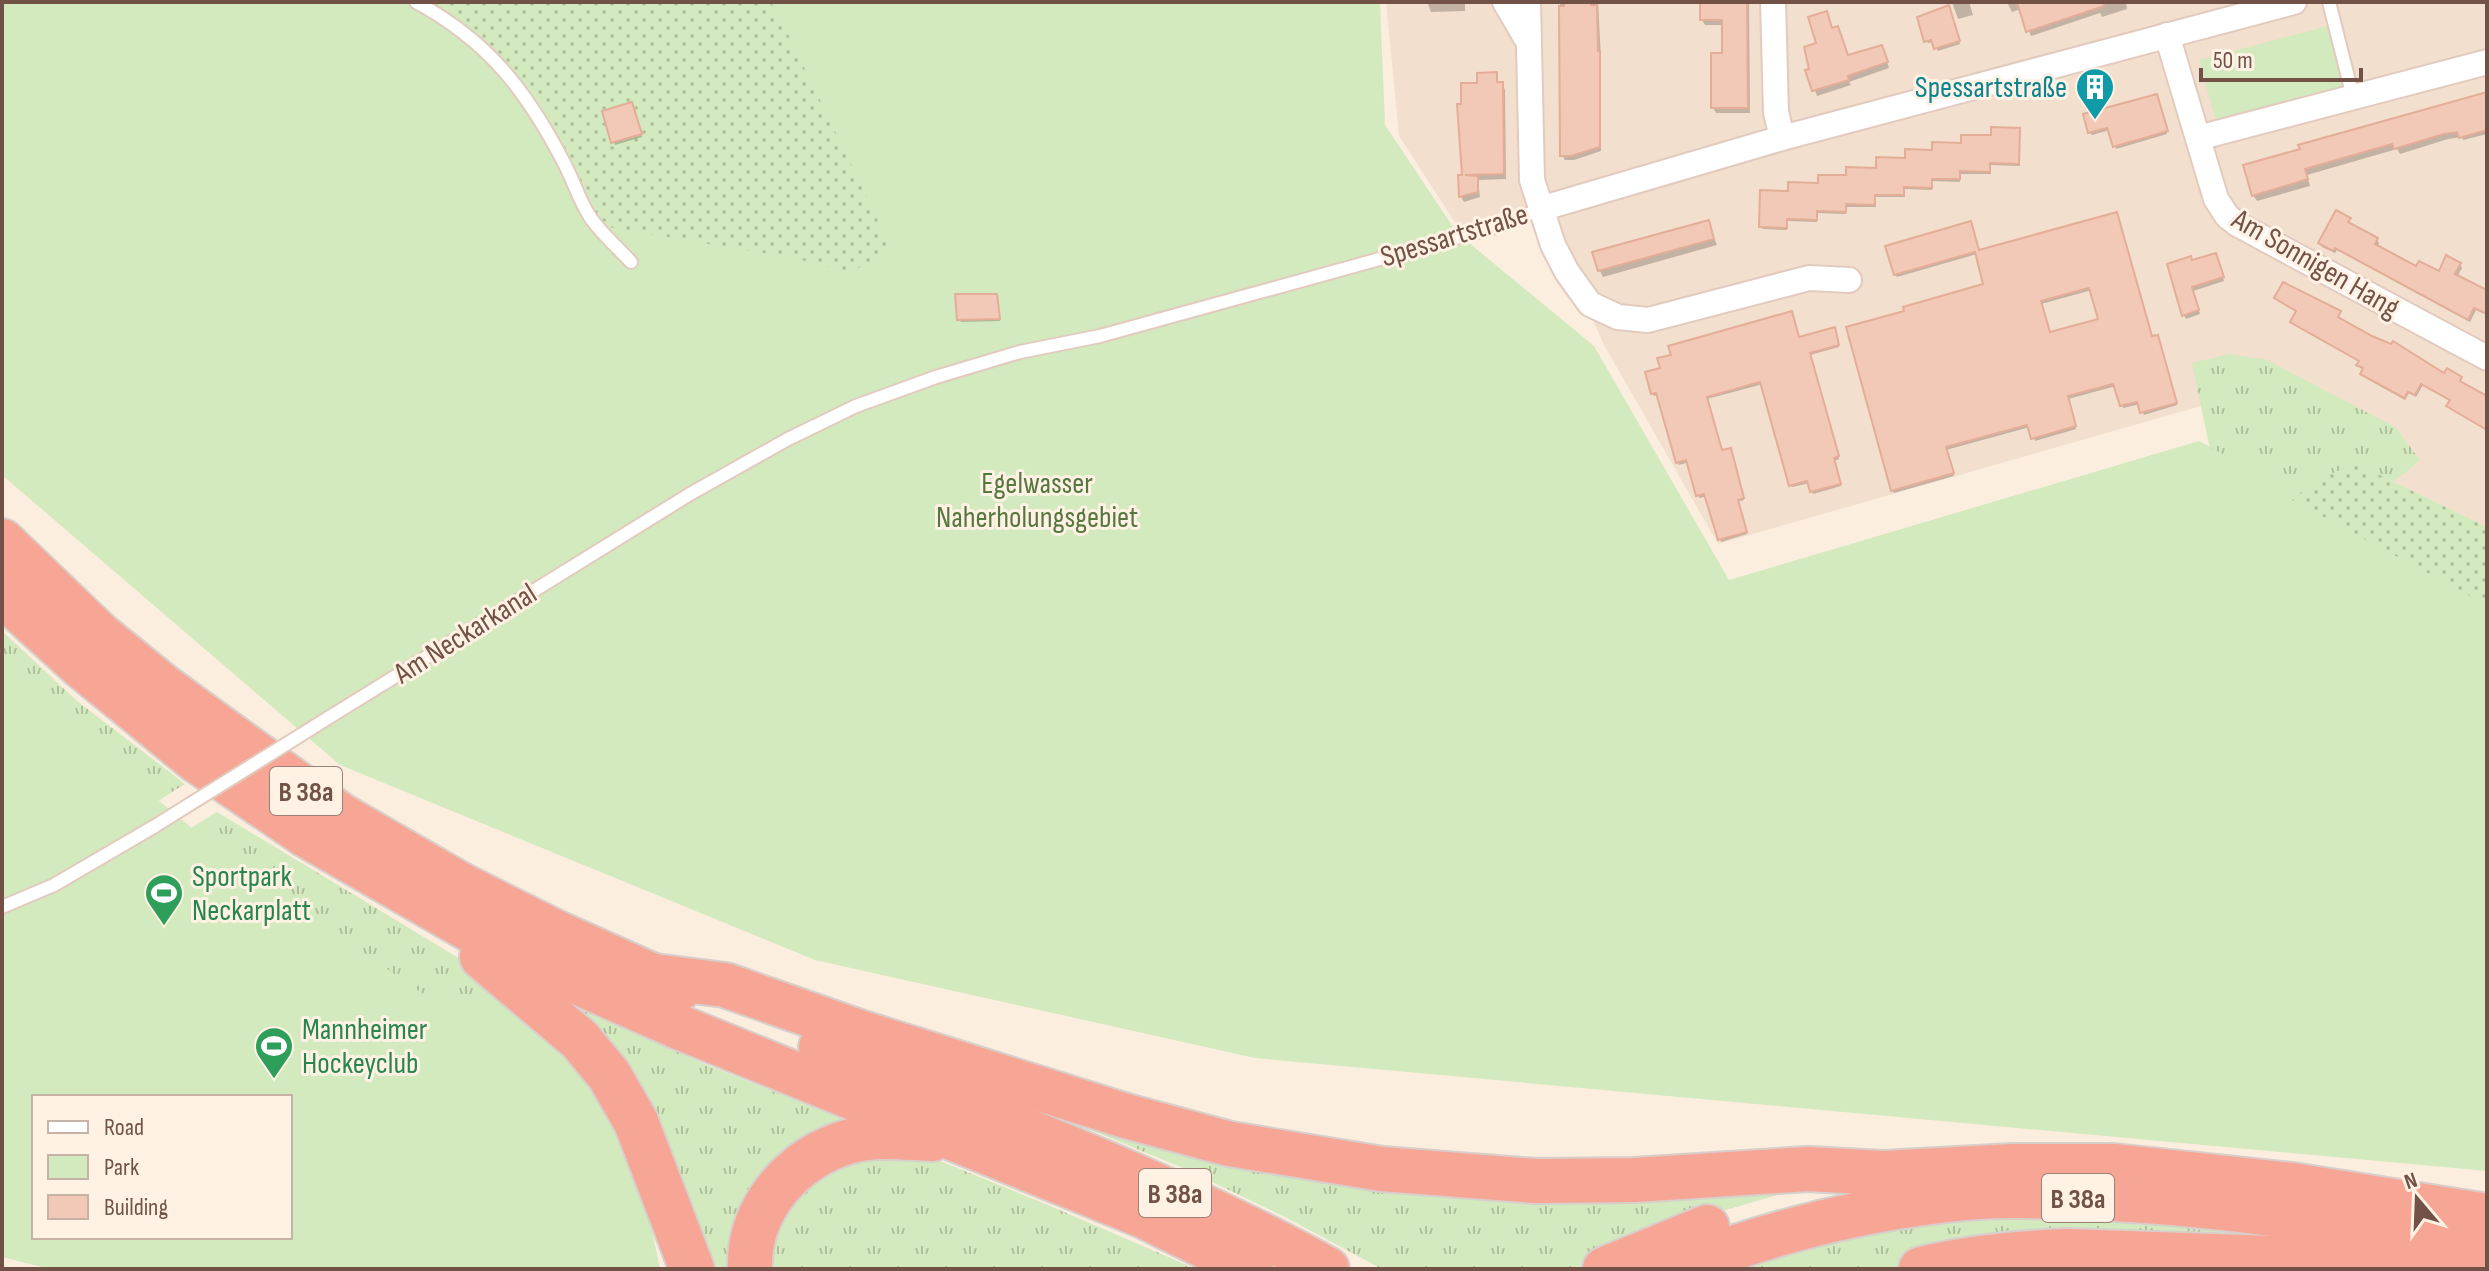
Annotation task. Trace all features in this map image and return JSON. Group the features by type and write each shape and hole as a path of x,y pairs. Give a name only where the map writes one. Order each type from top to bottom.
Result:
{"highway":[{"name":"B 38a","path":"2,541 100,635 132,661 340,815 461,885 557,933 654,976 1019,1125 1159,1186 1274,1240 1327,1269"},
{"name":"B 38a","path":"2,594 81,666 196,760 306,835 509,952 660,1019 1144,1216 1251,1269"},
{"name":"B 38a","path":"434,909 487,963 580,1040 609,1075 636,1122 692,1269"},
{"name":"B 38a","path":"654,976 725,985 859,1032 1126,1116 1230,1144 1308,1158 1450,1176 1536,1181 1634,1180 1808,1169 1883,1173 2013,1166 2114,1166 2292,1185 2487,1216"},
{"name":"B 38a","path":"750,1269 754,1234 763,1211 777,1189 796,1169 821,1152 853,1141 881,1137 956,1139"},
{"name":"B 38a","path":"1605,1269 1724,1221 1883,1173"},
{"name":"B 38a","path":"1675,1269 1737,1245 1840,1217 1941,1200 2041,1196 2165,1201 2242,1209 2487,1253"},
{"name":"B 38a","path":"1921,1269 1964,1259 2014,1253 2112,1252 2487,1264"}],"street":[{"path":"1505,2 1527,40"},
{"path":"1528,2 1532,180 1553,245 1567,272 1590,304 1618,317 1648,320 1809,278 1849,280"},
{"path":"1773,2 1776,112 1782,138"},
{"name":"Spessartstraße","path":"1540,209 1782,138 2294,2"},
{"name":"Am Sonnigen Hang","path":"2167,35 2216,199 2227,216 2487,358"},
{"path":"2198,138 2487,62"}],"lane":[{"path":"416,2 440,15 484,47 525,95 591,217 631,262"},
{"path":"2329,2 2353,97"},
{"name":"Spessartstraße","path":"936,377 1020,352 1115,332 1503,225 1540,209"},
{"name":"Am Neckarkanal","path":"2,907 54,885 155,826 690,494 788,439 856,406 936,377"}],"shaded area":[{"path":"1386,2 2487,2 2487,527 2355,463 2201,406 1718,544 1604,345 1545,212 1460,230 1399,136"}],"green space":[{"name":"Egelwasser Naherholungsgebiet","path":"2,2 1380,2 1385,125 1457,233 1594,346 1729,580 2199,441 2487,597 2487,1171 1255,1058 815,960 340,765 2,475"},
{"path":"425,2 766,2 774,5 892,249 842,277 831,267 793,258 602,226 547,110 486,42"},
{"path":"2328,26 2346,97 2219,132 2199,60"},
{"path":"2229,354 2267,360 2395,427 2420,460 2395,481 2365,471 2292,500 2211,454 2192,363"},
{"path":"2355,463 2487,527 2487,605 2292,500 2313,482"},
{"path":"2,631 76,700 185,784 125,822 2,741"},
{"name":"Sportpark Neckarplatt","path":"2,657 53,712 229,859 429,998 504,996 591,1081 640,1174 660,1269 50,1269 2,1257"},
{"path":"217,812 475,968 555,1030 2,918 166,843"},
{"path":"563,1002 707,1065 857,1125 827,1137 741,1269 702,1269"},
{"path":"999,1092 1146,1134 1823,1182 1722,1211 1583,1269 1382,1269 1285,1217 1183,1168"},
{"path":"855,1153 928,1156 1196,1269 763,1269 785,1198"},
{"path":"2002,1208 2352,1237 1960,1269 1712,1269 1801,1238"}],"building":[{"path":"1564,2 1591,2 1591,5 1597,5 1600,51 1600,147 1571,156 1560,156 1559,6 1564,6"},
{"path":"1700,2 1747,2 1748,108 1711,108 1711,53 1722,53 1722,20 1700,20"},
{"path":"2017,2 2104,2 2104,6 2026,32"},
{"path":"1949,5 1960,41 1934,49 1931,40 1924,42 1917,17"},
{"path":"1827,11 1832,28 1838,26 1848,55 1882,45 1888,62 1848,76 1849,80 1812,91 1805,70 1809,69 1804,47 1816,43 1808,17"},
{"path":"1497,72 1497,82 1503,82 1504,174 1465,175 1478,176 1478,192 1459,197 1458,175 1462,175 1457,104 1461,104 1461,83 1477,83 1477,73"},
{"path":"2487,92 2487,130 2459,138 2457,132 2444,134 2394,149 2392,144 2305,169 2308,179 2252,196 2243,165 2300,149 2298,145"},
{"path":"2157,94 2168,131 2113,147 2107,128 2088,133 2083,114"},
{"path":"632,102 642,134 611,143 602,111"},
{"path":"1991,127 2020,128 2019,164 1990,163 1990,172 1960,171 1960,179 1932,179 1932,188 1904,187 1904,195 1875,195 1875,205 1846,204 1846,212 1817,211 1817,220 1787,219 1787,228 1759,227 1760,190 1788,191 1788,182 1818,183 1818,175 1846,175 1846,167 1876,168 1876,157 1905,158 1905,149 1932,150 1932,142 1961,143 1961,135 1991,135"},
{"path":"2336,210 2351,218 2348,222 2378,238 2375,244 2416,266 2419,261 2439,271 2446,255 2461,263 2455,274 2487,290 2487,314 2474,308 2468,320 2335,248 2333,251 2318,243"},
{"path":"2117,212 2152,336 2158,335 2177,403 2140,413 2137,402 2120,406 2113,384 2068,396 2076,426 2031,439 2027,425 1946,447 1954,473 1891,491 1846,327 1983,284 1975,252 1894,275 1885,246 1971,221 1979,250","holes":["2089,288 2098,319 2050,332 2041,301"]},
{"path":"1709,220 1714,239 1598,271 1592,252"},
{"path":"2216,253 2224,277 2192,287 2199,310 2182,316 2167,264 2191,256 2192,260"},
{"path":"2283,282 2341,311 2338,317 2372,336 2391,344 2393,341 2444,373 2447,368 2462,377 2460,381 2487,396 2487,430 2446,406 2450,400 2421,384 2415,395 2408,392 2404,398 2360,374 2363,368 2356,365 2359,361 2290,322 2296,311 2274,298"},
{"path":"955,294 997,294 1000,319 957,320"},
{"path":"1792,311 1799,337 1835,327 1839,345 1810,353 1839,456 1834,458 1841,484 1810,492 1807,481 1789,486 1760,382 1707,397 1722,450 1731,448 1744,498 1738,500 1747,532 1718,540 1704,494 1696,496 1686,460 1676,463 1656,393 1651,394 1645,372 1660,368 1657,358 1671,355 1668,346"}],"place":[{"name":"Spessartstraße","path":"2095,121"},
{"name":"Sportpark Neckarplatt","path":"164,927"},
{"name":"Mannheimer Hockeyclub","path":"274,1080"}]}
